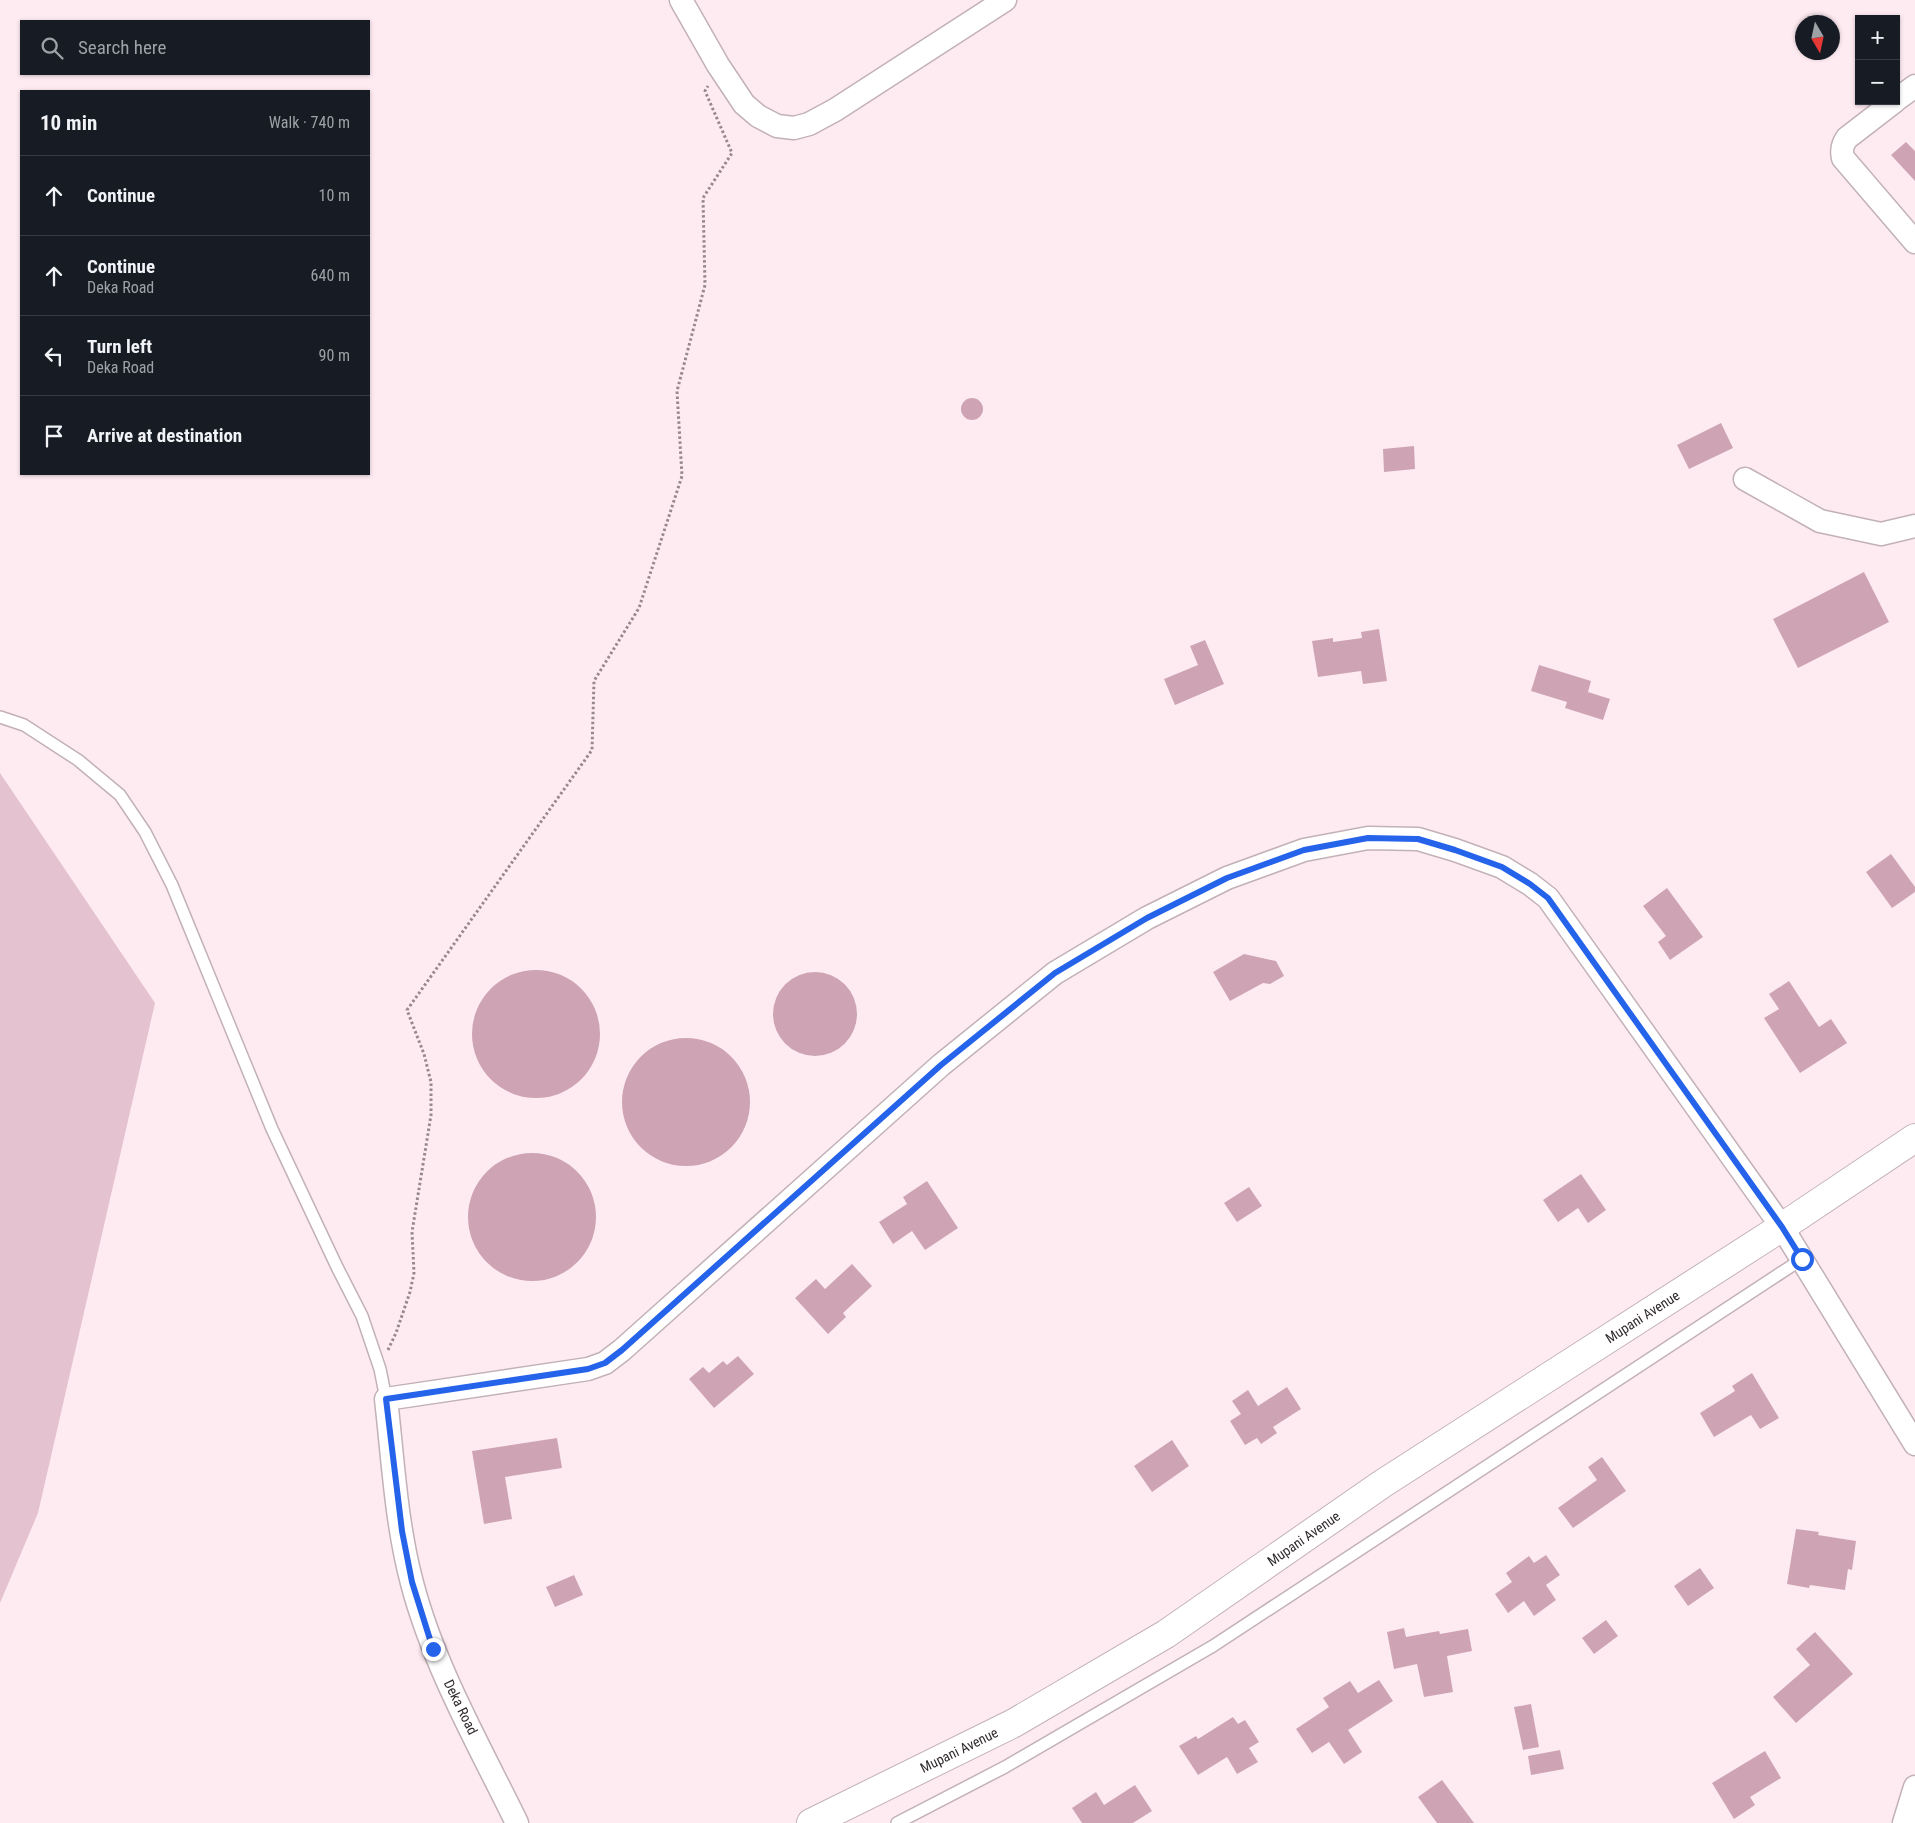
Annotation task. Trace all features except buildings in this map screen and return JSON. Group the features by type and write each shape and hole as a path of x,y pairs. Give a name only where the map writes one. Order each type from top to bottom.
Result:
{"street":[{"path":"681,0 718,65 744,104 758,116 777,126 794,128 809,124 835,110 1005,0"},
{"path":"1900,98 1915,86"},
{"path":"1891,105 1847,138 1842,153 1843,158 1915,242"},
{"path":"1745,479 1820,521 1881,534 1915,526"},
{"path":"386,1399 588,1369 605,1363 630,1344 941,1065 1055,973 1147,918 1227,878 1304,850 1368,838 1418,839 1502,867 1530,884 1548,898 1782,1227 1915,1444"},
{"name":"Mupani Avenue","path":"811,1823 1014,1723 1166,1634 1390,1479 1782,1227 1915,1138"},
{"name":"Deka Road","path":"386,1399 402,1531 417,1599 433,1649 517,1823"},
{"path":"1904,1823 1915,1787"}],"lane":[{"path":"0,716 24,725 78,760 120,794 145,832 172,885 272,1129 362,1316 380,1369 386,1399"},
{"path":"897,1823 1004,1767 1213,1646 1802,1259"}],"path":[{"path":"380,1369 396,1333 410,1292 414,1272 412,1232 431,1115 431,1082 424,1054 407,1010 592,750 594,681 639,608 682,476 677,391 705,285 703,198 732,153 705,91 718,65"}],"shaded area":[{"path":"0,773 155,1003 38,1513 0,1603"}],"route":[{"path":"433,1649 412,1582 402,1531 386,1399 588,1369 605,1363 622,1350 941,1065 1055,973 1147,918 1227,878 1304,850 1368,838 1418,839 1502,867 1530,884 1548,898 1782,1227 1802,1259"}]}
